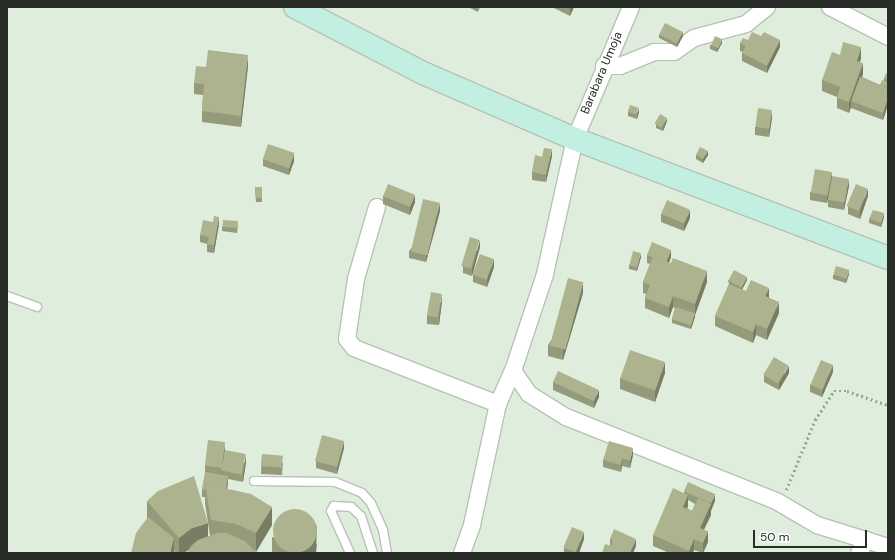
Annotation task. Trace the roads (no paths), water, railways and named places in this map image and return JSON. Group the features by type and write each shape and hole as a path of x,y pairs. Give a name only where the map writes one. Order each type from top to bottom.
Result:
{"street":[{"path":"296,7 423,73 575,139 888,258"},
{"name":"Barabara Umoja","path":"462,553 472,525 498,404 513,371 545,274 575,139 604,66 630,7"},
{"path":"604,66 620,66 654,52 674,52 694,38 746,24 767,7"},
{"path":"830,7 888,37"},
{"path":"377,207 356,279 347,338 354,348 498,404"},
{"path":"513,371 529,394 566,417 778,502 817,526 863,546 888,547"}],"lane":[{"path":"7,296 37,307"},
{"path":"254,481 335,482 362,493 371,503 383,530 387,553"},
{"path":"350,553 331,511 334,506 351,507 361,516 373,553"}]}
